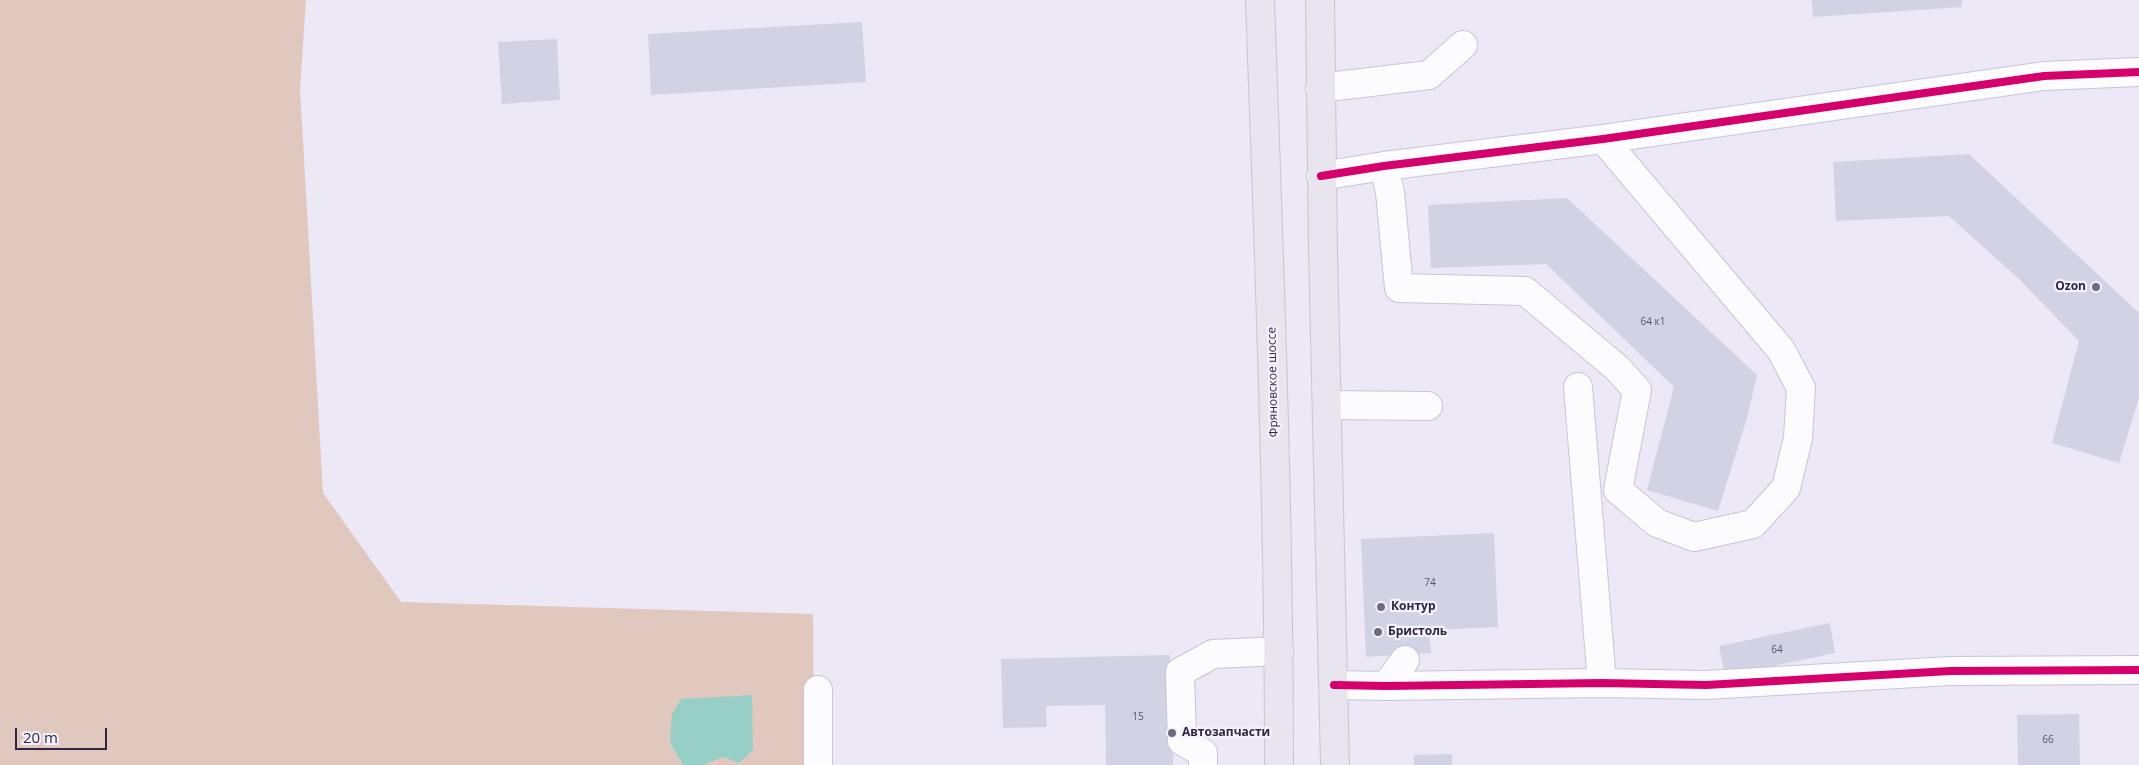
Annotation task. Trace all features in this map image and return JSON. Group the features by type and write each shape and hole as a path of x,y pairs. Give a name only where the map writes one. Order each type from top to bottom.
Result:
{"main road":[{"name":"Фряновское шоссе","path":"1260,0 1271,302 1279,651 1279,765"},
{"path":"1320,0 1321,176 1335,765"}],"street":[{"path":"1320,88 1429,74 1463,45"},
{"path":"1321,176 1384,166 1603,139 2044,76 2139,72"},
{"path":"1384,166 1390,192 1399,288 1525,291 1618,368 1637,390 1618,490 1657,523 1694,537 1752,524 1786,488 1798,438 1801,388 1781,350 1603,139"},
{"path":"1578,387 1602,683"},
{"path":"1327,405 1428,406"},
{"path":"1203,765 1203,754 1182,741 1180,672 1213,654 1279,651"},
{"path":"1386,686 1406,660"},
{"path":"1334,685 1602,683 1706,685 1950,671 2139,670"},
{"path":"818,690 818,765"}],"shaded area":[{"path":"0,0 306,0 300,89 323,493 401,602 813,614 814,765 0,765"},
{"path":"752,695 753,750 739,763 723,757 702,765 683,765 670,743 672,714 681,699"}],"building":[{"path":"1812,0 1962,0 1962,7 1813,17"},
{"path":"862,22 866,82 651,95 648,34"},
{"path":"557,39 560,100 502,104 498,42"},
{"path":"1969,154 2139,313 2139,398 2119,463 2052,443 2079,341 2020,280 1949,216 1836,221 1833,162"},
{"path":"1567,198 1757,375 1747,418 1718,511 1647,490 1674,387 1546,264 1431,268 1428,205"},
{"path":"1494,533 1498,627 1429,630 1431,653 1366,657 1361,539"},
{"path":"1830,623 1835,653 1725,676 1719,646"},
{"path":"1170,655 1173,765 1106,765 1105,705 1046,706 1047,727 1003,728 1001,659"},
{"path":"2079,714 2080,765 2018,765 2017,715"},
{"path":"1452,754 1452,765 1414,765 1414,755"}],"cycle path":[{"path":"1321,176 1384,166 1603,139 2044,76 2139,72"},
{"path":"1334,685 1602,683 1706,685 1950,671 2139,670"}],"place":[{"name":"Ozon","path":"2096,287"},
{"name":"Контур","path":"1381,607"},
{"name":"Бристоль","path":"1378,632"},
{"name":"Автозапчасти","path":"1172,733"}]}
